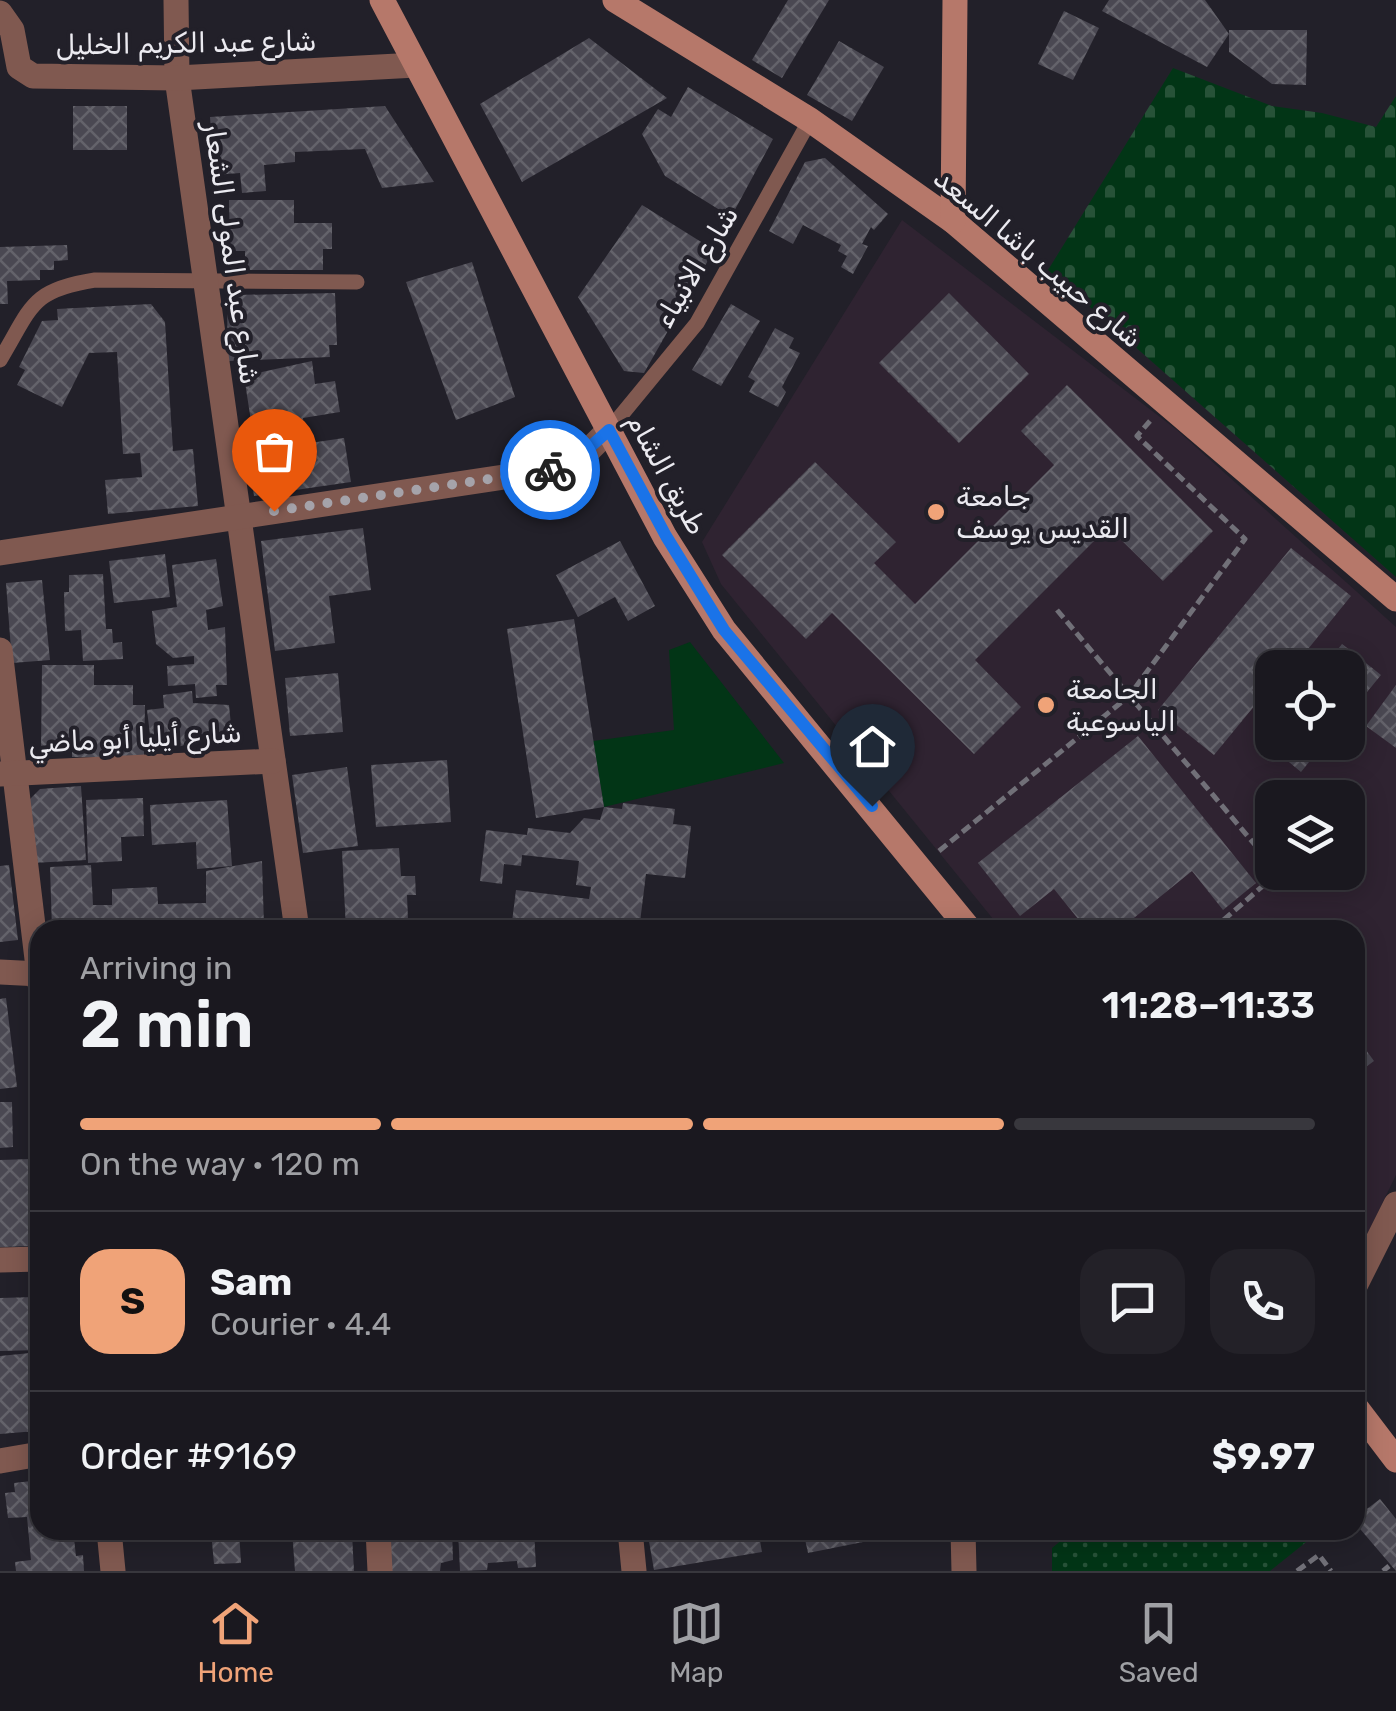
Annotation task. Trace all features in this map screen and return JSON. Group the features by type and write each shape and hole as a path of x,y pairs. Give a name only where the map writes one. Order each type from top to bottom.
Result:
{"street":[{"name":"شارع عبد المولى الشعار","path":"176,0 177,78 296,920"},
{"name":"طريق الشام","path":"382,0 666,536 724,630 962,920"},
{"name":"شارع حبيب باشا السعد","path":"615,0 810,120 953,221 1396,599"},
{"path":"953,221 954,0"},
{"name":"شارع عبد الكريم الخليل","path":"0,13 12,30 19,67 33,76 177,78 416,65"},
{"path":"0,553 557,470 585,454 609,430"},
{"path":"0,650 6,774 30,920"},
{"name":"شارع أيليا أبو ماضي","path":"6,774 274,761"},
{"path":"0,972 30,976"},
{"path":"1365,1266 1396,1204"},
{"path":"0,1260 30,1259"},
{"path":"1365,1419 1396,1460"},
{"path":"0,1461 30,1456"},
{"path":"110,1540 113,1571"},
{"path":"378,1540 380,1571"},
{"path":"631,1540 634,1571"},
{"path":"963,1540 964,1571"}],"lane":[{"name":"شارع الانبياء","path":"609,430 697,324 810,120"},
{"path":"0,360 45,292 95,280 357,282"}],"path":[{"path":"921,866 1129,696 1245,539 1137,436 1166,403"},
{"path":"1057,610 1255,846"},
{"path":"1223,920 1258,890"},
{"path":"1297,1571 1318,1555 1330,1571"}],"shaded area":[{"name":"الجامعة الياسوعية","path":"902,220 1177,430 1396,627 1396,1175 1365,1239 1365,920 994,920 721,584 702,542"}],"green space":[{"path":"1173,68 1272,106 1322,113 1376,127 1396,96 1396,577 1048,270"},
{"path":"690,642 784,763 604,807 593,741 674,730 669,650"},
{"path":"1062,1540 1309,1540 1270,1571 1052,1571 1052,1548"}],"building":[{"path":"788,0 829,0 782,78 752,60"},
{"path":"1109,0 1205,0 1229,34 1207,67 1102,11"},
{"path":"1064,11 1099,28 1073,80 1038,64"},
{"path":"1229,30 1307,30 1306,85 1272,84 1229,52"},
{"path":"589,38 667,98 522,182 480,104"},
{"path":"839,41 884,67 852,121 807,95"},
{"path":"688,87 773,139 731,217 665,176 642,134 658,109 671,117"},
{"path":"73,106 127,106 127,150 73,150"},
{"path":"385,106 434,182 382,188 365,149 295,152 295,162 264,165 266,191 242,193 240,173 214,175 210,117"},
{"path":"825,158 888,214 874,230 871,227 862,244 868,246 853,274 841,267 847,256 838,251 841,245 803,225 793,244 769,231 805,162"},
{"path":"229,200 294,200 294,223 332,223 332,249 323,249 323,270 245,270 245,251 230,251"},
{"path":"642,205 714,250 644,373 624,371 578,297"},
{"path":"67,245 68,260 54,261 54,270 40,270 40,280 7,281 8,304 0,304 0,247"},
{"path":"472,262 515,397 456,420 406,282"},
{"path":"335,293 337,345 329,345 330,357 228,361 227,307 237,295"},
{"path":"949,293 1029,374 959,443 879,363"},
{"path":"151,304 165,322 173,451 193,449 198,506 108,514 105,480 142,477 140,453 123,454 117,352 89,353 62,407 17,385 25,370 19,367 42,321 58,320 57,309"},
{"path":"731,304 760,321 721,386 692,370"},
{"path":"775,328 794,338 789,348 800,353 782,387 786,392 778,407 749,392 755,381 748,377"},
{"path":"312,361 315,384 335,381 340,412 303,418 304,426 253,434 244,376"},
{"path":"1067,385 1213,531 1163,581 1108,527 975,660 1021,707 974,754 832,613 806,639 722,555 815,462 896,542 874,563 915,604 1054,465 1021,431"},
{"path":"344,438 351,482 254,496 248,452"},
{"path":"363,528 371,590 329,596 335,643 275,651 261,541"},
{"path":"620,541 655,606 628,621 615,597 578,617 556,575"},
{"path":"1291,548 1351,596 1307,650 1255,650 1255,705 1214,755 1158,710"},
{"path":"165,554 170,597 114,603 109,561"},
{"path":"216,559 223,606 206,610 208,630 225,627 227,685 216,685 217,696 196,698 195,684 168,686 167,666 194,664 194,656 173,658 156,644 152,611 177,607 172,565"},
{"path":"103,574 106,629 112,629 113,643 122,642 123,659 83,661 81,630 65,631 64,592 69,592 69,575"},
{"path":"42,580 50,660 12,663 6,583"},
{"path":"574,619 604,807 536,818 507,629"},
{"path":"1365,662 1381,675 1365,694"},
{"path":"42,665 94,665 94,685 133,685 133,705 145,705 144,758 72,757 72,749 41,749"},
{"path":"338,673 343,732 290,736 285,678"},
{"path":"1396,685 1396,748 1366,726"},
{"path":"192,691 193,703 229,705 232,735 172,748 171,741 151,743 147,710 164,708 163,695"},
{"path":"1138,736 1255,882 1223,910 1192,871 1131,920 1079,920 1054,889 1020,916 978,863"},
{"path":"447,760 451,822 376,827 371,765"},
{"path":"1286,760 1311,760 1301,772"},
{"path":"347,767 358,846 303,853 292,775"},
{"path":"81,786 86,860 33,863 29,800 40,789"},
{"path":"143,798 144,836 121,837 122,861 88,863 86,800"},
{"path":"227,800 232,866 197,869 196,842 152,845 150,805"},
{"path":"623,803 675,809 673,824 691,826 685,878 646,874 640,920 512,920 516,890 589,899 591,887 576,885 579,861 522,855 521,866 504,864 502,884 480,881 486,830 527,835 528,828 570,833 584,818 600,820 604,807 622,809"},
{"path":"399,848 401,876 415,876 416,895 407,895 408,920 345,920 342,851"},
{"path":"262,861 264,920 52,920 50,867 91,865 93,905 112,905 112,889 157,887 158,904 206,903 206,871"},
{"path":"9,865 18,940 0,942 0,866"},
{"path":"6,998 17,1087 0,1089 0,999"},
{"path":"1365,1049 1374,1061 1365,1068"},
{"path":"0,1102 12,1102 13,1147 0,1148"},
{"path":"30,1159 30,1246 0,1247 0,1160"},
{"path":"30,1297 30,1350 0,1351 0,1298"},
{"path":"30,1353 30,1432 0,1434 0,1356"},
{"path":"30,1481 30,1540 74,1540 76,1556 83,1555 84,1571 16,1571 15,1562 31,1560 27,1517 8,1518 5,1493 15,1492 14,1483"},
{"path":"1380,1499 1396,1519 1396,1571 1365,1535 1365,1510"},
{"path":"240,1540 241,1563 214,1564 212,1542 198,1542"},
{"path":"293,1540 352,1540 354,1571 295,1571"},
{"path":"390,1540 452,1540 453,1560 441,1563 440,1571 391,1571"},
{"path":"458,1540 535,1540 536,1567 518,1568 517,1561 488,1563 487,1570 460,1571"},
{"path":"649,1540 760,1540 762,1552 654,1570"},
{"path":"805,1540 873,1540 808,1553"}],"way so far":[{"path":"274,511 550,470"}],"place":[{"name":"جامعة القديس يوسف","path":"936,512"},
{"name":"الجامعة الياسوعية","path":"1046,705"}],"route":[{"path":"550,470 571,464 609,430 666,536 724,630 872,806"}]}
